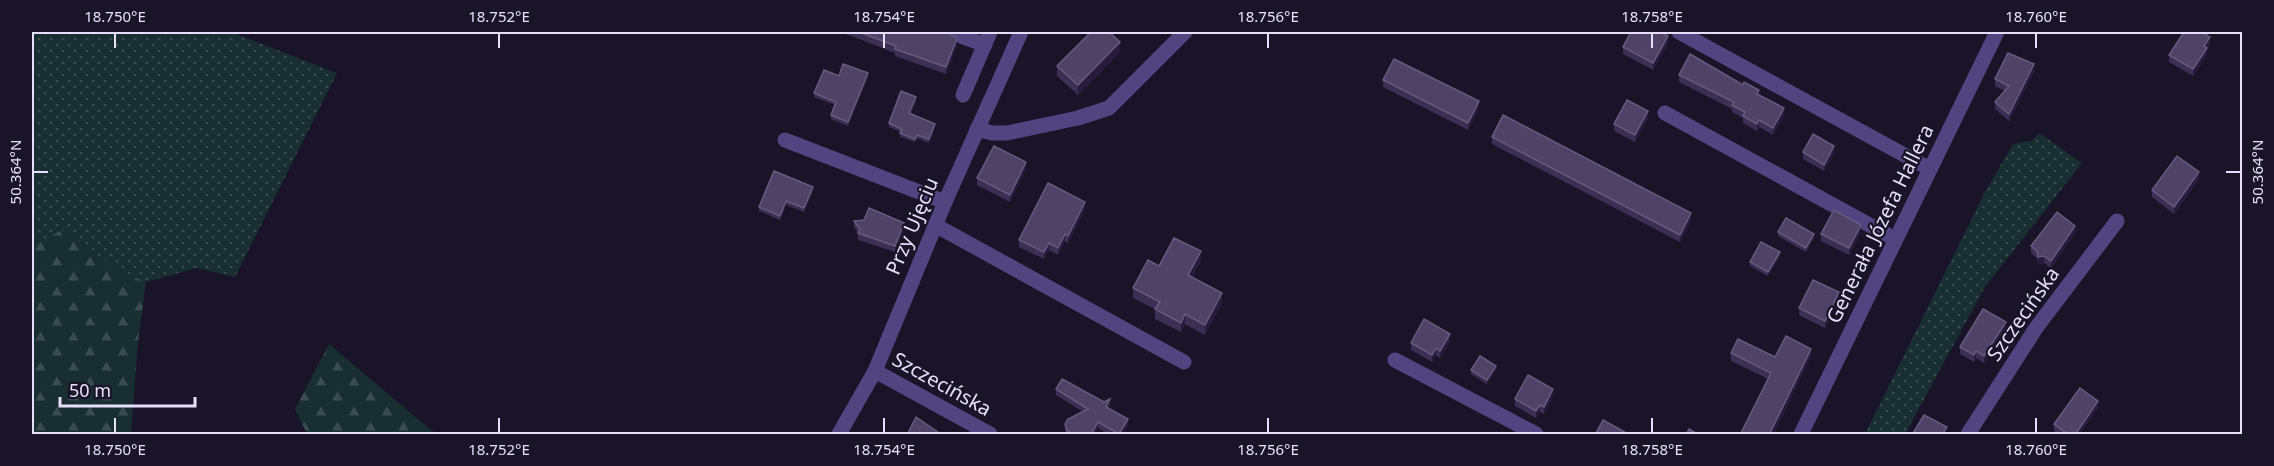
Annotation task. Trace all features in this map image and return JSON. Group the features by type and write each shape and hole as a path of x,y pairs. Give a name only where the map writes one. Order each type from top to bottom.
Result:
{"street":[{"path":"950,32 987,38 963,95"},
{"name":"Przy Ujęciu","path":"838,435 875,371 935,225 1021,32"},
{"path":"977,129 992,133 1007,133 1078,118 1109,108 1185,32"},
{"path":"1679,32 1930,169"},
{"name":"Generała Józefa Hallera","path":"1801,435 1997,32"},
{"path":"1665,113 1895,239"},
{"path":"785,140 945,202"},
{"name":"Szczecińska","path":"1968,435 2036,328 2117,221"},
{"path":"935,225 1184,362"},
{"path":"1395,360 1536,435"},
{"name":"Szczecińska","path":"875,371 990,435"}],"green space":[{"path":"32,32 231,32 337,73 235,277 197,268 146,282 120,271 32,381"},
{"path":"2039,133 2082,163 1985,287 1905,434 1865,434 1984,194 2013,144 2031,141"},
{"path":"62,230 120,271 146,282 138,342 131,434 32,434 32,246"},
{"path":"329,344 436,434 307,434 295,409"}],"building":[{"path":"859,32 946,32 957,38 946,67 895,49 896,46"},
{"path":"1091,32 1109,32 1120,42 1078,85 1057,66"},
{"path":"1631,32 1660,32 1668,36 1653,63 1623,47"},
{"path":"2184,32 2201,32 2210,37 2204,46 2207,48 2193,69 2169,55"},
{"path":"2008,53 2034,64 2009,114 1995,102 2009,86 1995,79"},
{"path":"1690,54 1743,85 1744,82 1759,90 1757,94 1784,108 1773,128 1759,120 1757,124 1743,116 1745,112 1732,105 1734,102 1679,75"},
{"path":"1394,59 1479,101 1468,123 1383,80"},
{"path":"843,64 868,73 848,122 831,115 836,102 814,93 824,70 839,76"},
{"path":"901,91 916,97 909,113 935,124 929,139 917,135 915,139 900,133 902,129 889,123"},
{"path":"1627,100 1648,111 1635,135 1614,124"},
{"path":"1503,115 1691,213 1680,235 1492,137"},
{"path":"1813,134 1834,146 1824,165 1803,152"},
{"path":"994,146 1026,162 1010,195 977,178"},
{"path":"2177,156 2199,172 2174,207 2152,190"},
{"path":"774,171 813,187 804,208 786,201 780,216 759,207"},
{"path":"1048,183 1085,202 1068,236 1065,234 1058,248 1049,243 1044,252 1019,240"},
{"path":"869,208 904,223 895,246 858,233 860,229 854,221 864,220"},
{"path":"1834,210 1861,225 1849,248 1821,234"},
{"path":"2057,212 2075,226 2051,261 2044,256 2038,257 2037,251 2031,246"},
{"path":"1786,218 1814,234 1806,248 1778,232"},
{"path":"1174,238 1201,251 1188,275 1222,293 1205,325 1185,314 1181,323 1155,309 1160,302 1133,288 1148,260 1159,266"},
{"path":"1761,242 1780,252 1768,272 1750,262"},
{"path":"1813,280 1839,292 1825,321 1799,308"},
{"path":"1983,309 2006,322 1984,356 1976,351 1974,355 1960,347"},
{"path":"1424,319 1450,334 1440,351 1436,348 1432,355 1411,343"},
{"path":"1786,336 1811,349 1769,435 1740,435 1771,373 1731,353 1738,339 1775,357"},
{"path":"1480,356 1496,366 1487,380 1471,370"},
{"path":"1528,375 1553,389 1544,407 1540,405 1536,411 1515,399"},
{"path":"1062,379 1104,402 1110,399 1106,407 1128,419 1119,434 1098,422 1091,435 1077,435 1067,431 1065,424 1068,419 1088,409 1056,389"},
{"path":"2080,388 2098,401 2075,435 2069,435 2054,424"},
{"path":"1924,415 1947,427 1942,435 1912,435"},
{"path":"916,417 942,435 907,435"},
{"path":"1603,420 1630,435 1595,435"},
{"path":"1689,429 1699,435 1686,435"}]}
